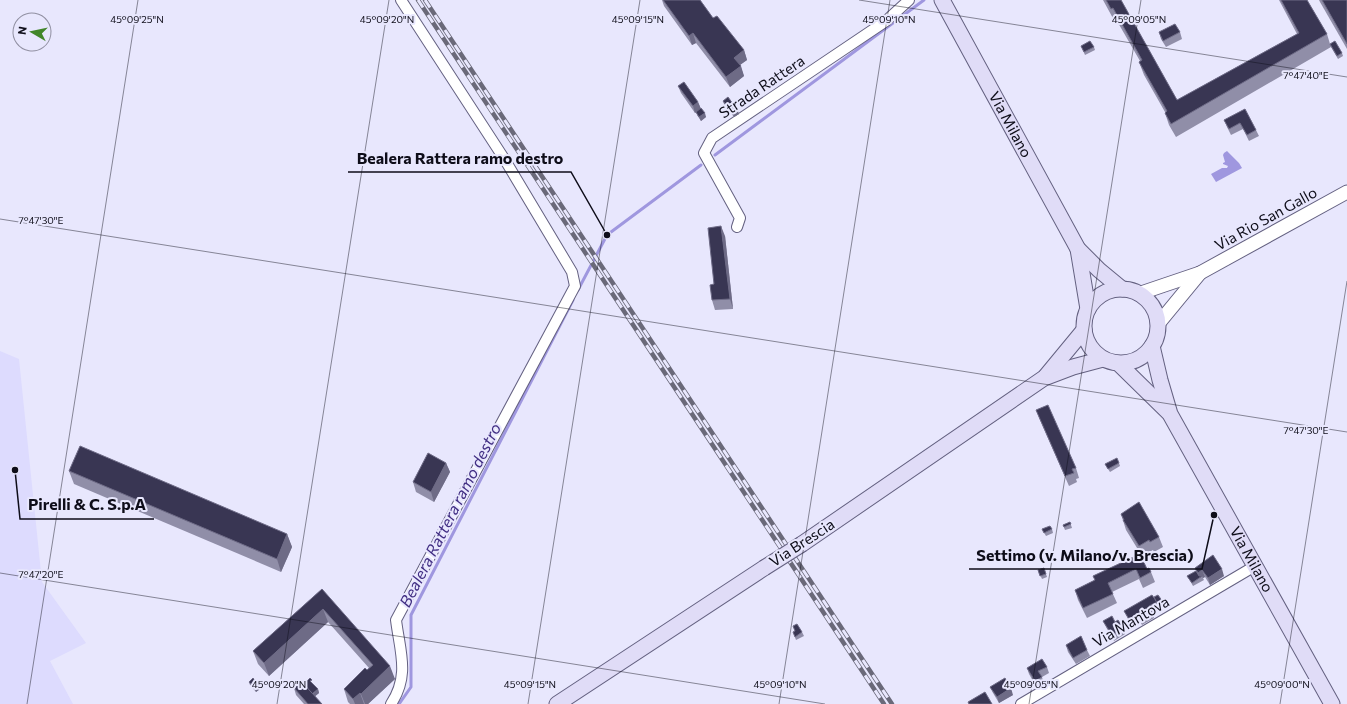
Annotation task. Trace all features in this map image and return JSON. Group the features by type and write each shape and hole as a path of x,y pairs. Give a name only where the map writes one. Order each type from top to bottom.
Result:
{"main road":[{"name":"Via Milano","path":"942,0 1078,248 1099,270 1122,289"},
{"name":"Via Milano","path":"1078,248 1088,309"},
{"path":"1122,289 1138,294 1148,301 1155,312 1158,324 1157,335 1152,346 1146,354 1129,363 1119,364 1103,359 1093,352 1087,341 1084,330 1084,319 1088,309 1102,294 1112,290 1122,289"},
{"path":"1044,378 1084,330"},
{"name":"Via Milano","path":"1152,346 1170,414 1332,704"},
{"path":"1044,378 1073,367 1103,359"},
{"name":"Via Milano","path":"1119,364 1170,414"},
{"name":"Via Brescia","path":"557,704 802,544 1044,378"}],"street":[{"path":"391,704 402,682 402,659 396,620 575,286 572,272 505,160 400,0"},
{"name":"Strada Rattera","path":"737,227 740,218 704,153 712,138 886,21 909,0"},
{"name":"Via Rio San Gallo","path":"1138,294 1200,273 1347,192"},
{"name":"Via Rio San Gallo","path":"1158,324 1200,273"},
{"name":"Via Mantova","path":"1021,704 1255,566"}],"shaded area":[{"path":"1227,151 1242,168 1216,182 1211,174 1222,168 1227,168 1228,166 1223,164 1225,162 1223,155"},
{"path":"0,351 19,359 42,582 86,643 50,661 73,704 0,704"}],"building":[{"path":"663,0 700,0 713,18 717,16 744,50 734,58 741,66 726,77 693,33 689,36"},
{"path":"1106,0 1121,0 1177,100 1299,33 1281,0 1307,0 1327,34 1171,124 1165,113 1167,111 1139,62 1142,60 1113,8 1111,9"},
{"path":"1322,0 1347,0 1347,44"},
{"path":"1175,24 1180,32 1163,41 1159,32"},
{"path":"1090,41 1094,47 1084,52 1081,46"},
{"path":"1335,41 1342,53 1337,56 1330,44"},
{"path":"684,82 698,102 693,106 678,86"},
{"path":"728,97 738,111 733,114 723,101"},
{"path":"701,108 705,113 699,117 696,112"},
{"path":"1245,109 1256,130 1247,135 1240,123 1229,129 1224,120"},
{"path":"721,226 730,299 712,300 710,285 714,284 708,228"},
{"path":"1048,405 1076,468 1072,469 1074,473 1065,476 1036,410"},
{"path":"80,446 287,534 277,559 69,471"},
{"path":"428,453 446,463 431,492 413,482"},
{"path":"1117,458 1119,463 1108,469 1105,464"},
{"path":"1139,502 1159,537 1150,542 1149,540 1139,546 1121,514"},
{"path":"1070,522 1071,524 1064,527 1063,525"},
{"path":"1050,526 1052,529 1044,533 1042,529"},
{"path":"1140,554 1147,569 1149,568 1151,572 1140,578 1136,569 1108,583 1113,594 1083,608 1075,590 1095,580 1093,576"},
{"path":"1213,555 1222,569 1208,578 1202,570 1198,573 1195,568"},
{"path":"1044,568 1046,574 1040,576 1038,570"},
{"path":"1196,571 1199,576 1202,576 1192,583 1187,576"},
{"path":"322,589 390,666 361,694 360,693 353,699 344,689 365,668 367,670 373,665 323,609 264,663 253,651"},
{"path":"1152,595 1157,602 1149,606 1152,612 1140,619 1137,614 1129,619 1124,611"},
{"path":"1158,595 1163,602 1158,605 1154,597"},
{"path":"1112,616 1115,622 1118,620 1123,628 1112,635 1103,621"},
{"path":"797,624 802,632 795,637 793,626"},
{"path":"1081,636 1087,650 1073,658 1066,645"},
{"path":"1042,659 1047,667 1038,671 1042,677 1035,681 1027,668"},
{"path":"253,678 259,685 255,689 249,682"},
{"path":"310,678 312,680 310,681 318,689 312,694 304,684"},
{"path":"1005,678 1011,688 997,697 990,687"},
{"path":"301,681 322,704 308,704 294,688"},
{"path":"985,692 992,704 969,704 968,702"}],"waterway":[{"name":"Bealera Rattera ramo destro","path":"715,155 924,0"},
{"name":"Bealera Rattera ramo destro","path":"578,290 607,235 701,165"},
{"name":"Bealera Rattera ramo destro","path":"399,704 411,687 411,615 573,300"}],"railway":[{"path":"418,0 884,704"},
{"path":"425,0 892,704"}],"place":[{"name":"Bealera Rattera ramo destro","path":"607,235"},
{"name":"Pirelli & C. S.p.A","path":"15,470"},
{"name":"Settimo (v. Milano/v. Brescia)","path":"1214,515"}]}
